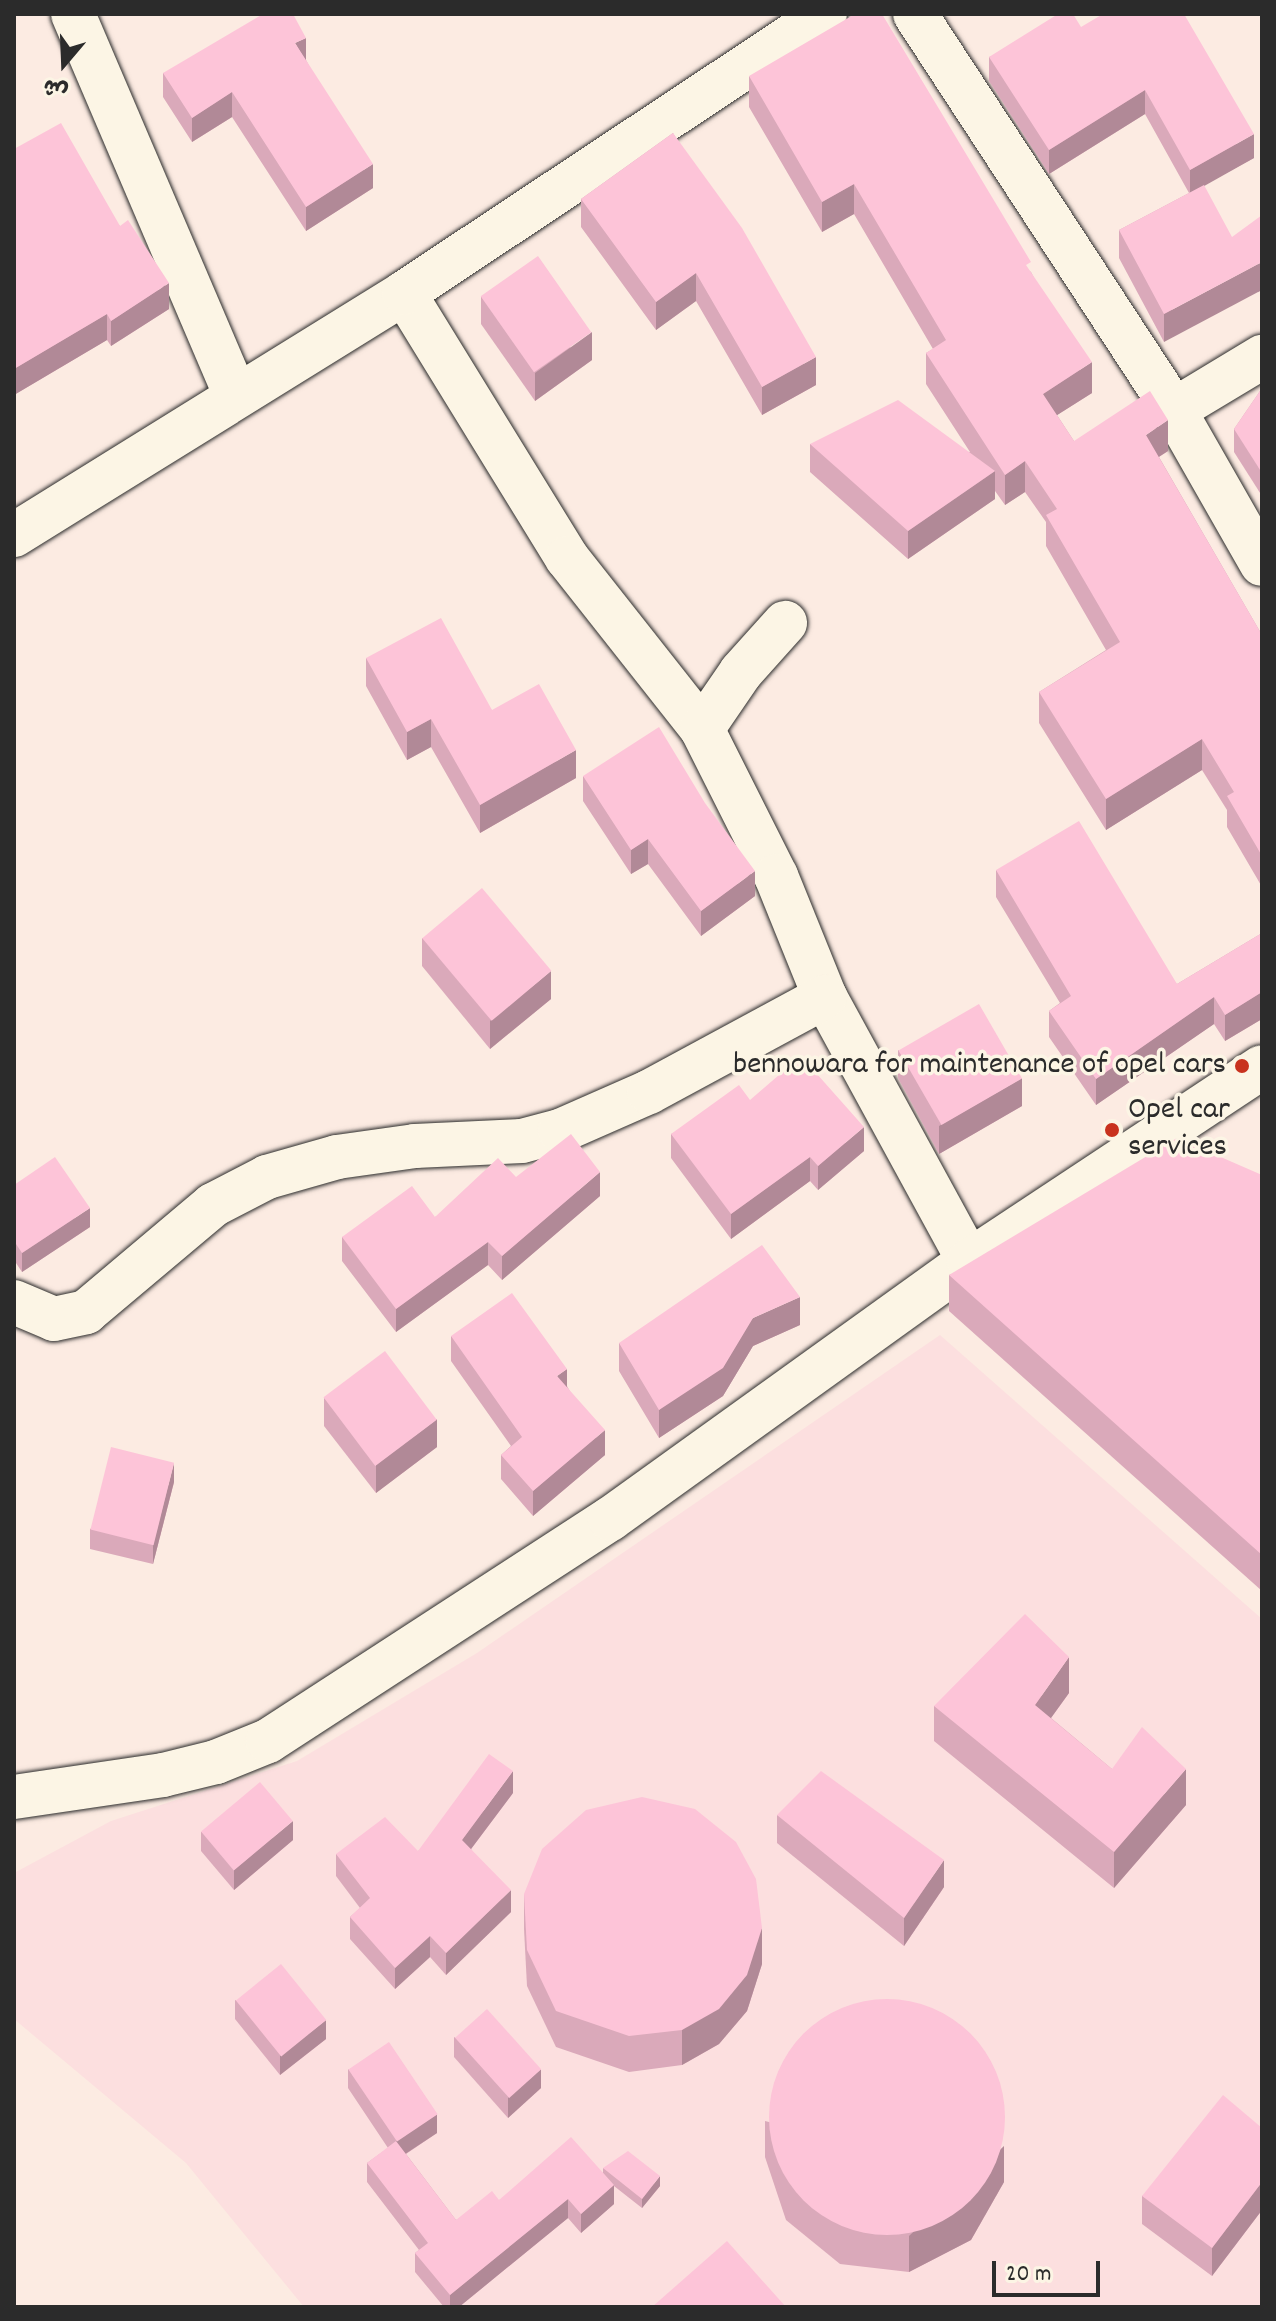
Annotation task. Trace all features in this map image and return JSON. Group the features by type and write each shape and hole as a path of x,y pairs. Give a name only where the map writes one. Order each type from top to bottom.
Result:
{"street":[{"path":"73,14 235,393"},
{"path":"14,535 235,393 404,293 825,14"},
{"path":"915,14 1174,410 1262,564"},
{"path":"404,293 567,558 702,729 776,876 825,997 969,1261"},
{"path":"1174,410 1262,357"},
{"path":"702,729 741,672 785,623"},
{"path":"14,1302 54,1319 86,1312 213,1205 267,1177 337,1157 415,1146 522,1141 560,1131 649,1092 825,997"},
{"path":"14,1797 163,1775 216,1762 268,1741 610,1519 969,1261 1262,1067"}],"shaded area":[{"path":"940,1335 1262,1619 1262,2307 304,2307 186,2163 14,2019 14,1873 111,1821 297,1761 477,1653"}],"building":[{"path":"263,14 293,14 306,38 295,43 373,164 306,207 232,92 192,118 163,73"},
{"path":"855,14 882,14 1031,262 1026,265 1092,362 1043,394 1074,441 1150,391 1168,420 1146,435 1262,635 1262,856 1227,796 1234,792 1202,739 1106,799 1039,692 1120,642 1046,515 1057,509 1025,461 1005,475 926,353 946,340 854,184 822,202 749,76"},
{"path":"1058,14 1073,14 1081,27 1103,14 1184,14 1254,134 1190,170 1145,90 1049,150 989,57"},
{"path":"61,123 120,226 128,220 169,283 111,321 107,314 14,369 14,149"},
{"path":"673,133 742,228 816,357 762,387 696,273 656,302 581,199"},
{"path":"1204,185 1232,237 1262,215 1262,262 1164,314 1119,230"},
{"path":"538,256 591,332 534,372 481,296"},
{"path":"1262,388 1262,473 1234,429"},
{"path":"898,400 995,471 908,531 810,444"},
{"path":"441,618 492,710 539,684 576,750 480,805 431,719 407,732 366,658"},
{"path":"659,727 705,803 755,871 701,911 648,839 631,850 583,776"},
{"path":"1079,821 1177,984 1262,933 1262,992 1225,1015 1214,997 1096,1079 1049,1011 1071,996 996,870"},
{"path":"482,888 551,971 492,1021 422,938"},
{"path":"979,1004 1022,1078 941,1125 898,1050"},
{"path":"801,1056 864,1127 818,1166 810,1157 731,1214 671,1134 739,1085 750,1100"},
{"path":"571,1134 600,1172 502,1256 488,1242 396,1309 342,1237 412,1186 435,1217 498,1158 516,1177"},
{"path":"1177,1138 1262,1175 1262,1555 949,1275"},
{"path":"55,1157 90,1208 22,1253 14,1241 14,1185"},
{"path":"762,1245 800,1297 753,1318 723,1368 659,1410 619,1343"},
{"path":"512,1293 567,1369 557,1376 605,1430 533,1491 501,1455 522,1437 451,1336"},
{"path":"385,1351 437,1420 375,1466 324,1397"},
{"path":"111,1447 174,1463 154,1545 90,1529"},
{"path":"1025,1614 1069,1657 1035,1705 1112,1769 1142,1727 1186,1769 1114,1852 934,1706"},
{"path":"489,1754 513,1771 462,1840 511,1890 446,1953 430,1936 395,1968 350,1917 370,1898 336,1854 385,1817 418,1851"},
{"path":"821,1771 944,1860 904,1918 777,1815"},
{"path":"260,1782 293,1821 234,1871 201,1831"},
{"path":"642,1797 695,1809 736,1842 756,1879 762,1928 747,1975 719,2009 682,2030 629,2036 556,2011 527,1950 524,1894 542,1849 586,1810"},
{"path":"281,1964 326,2020 281,2056 236,2001"},
{"path":"887,1999 910,2001 932,2008 953,2019 970,2034 985,2051 996,2072 1003,2094 1003,2140 996,2162 985,2183 970,2200 953,2215 932,2226 910,2233 887,2235 864,2233 842,2226 821,2215 804,2200 789,2183 778,2162 771,2140 769,2117 771,2094 778,2072 789,2051 804,2034 821,2019 842,2008 864,2001"},
{"path":"487,2009 541,2069 509,2098 455,2038"},
{"path":"389,2042 438,2114 397,2142 348,2069"},
{"path":"1223,2095 1262,2128 1262,2182 1212,2248 1142,2196"},
{"path":"571,2137 614,2185 581,2214 568,2199 450,2295 415,2253 428,2243 367,2163 396,2141 456,2220 492,2191 499,2200"},
{"path":"628,2151 660,2176 642,2199 603,2168"},
{"path":"727,2241 786,2307 652,2307"}],"place":[{"name":"bennowara for maintenance of opel cars","path":"1242,1066"},
{"name":"Opel car services","path":"1112,1130"}]}
